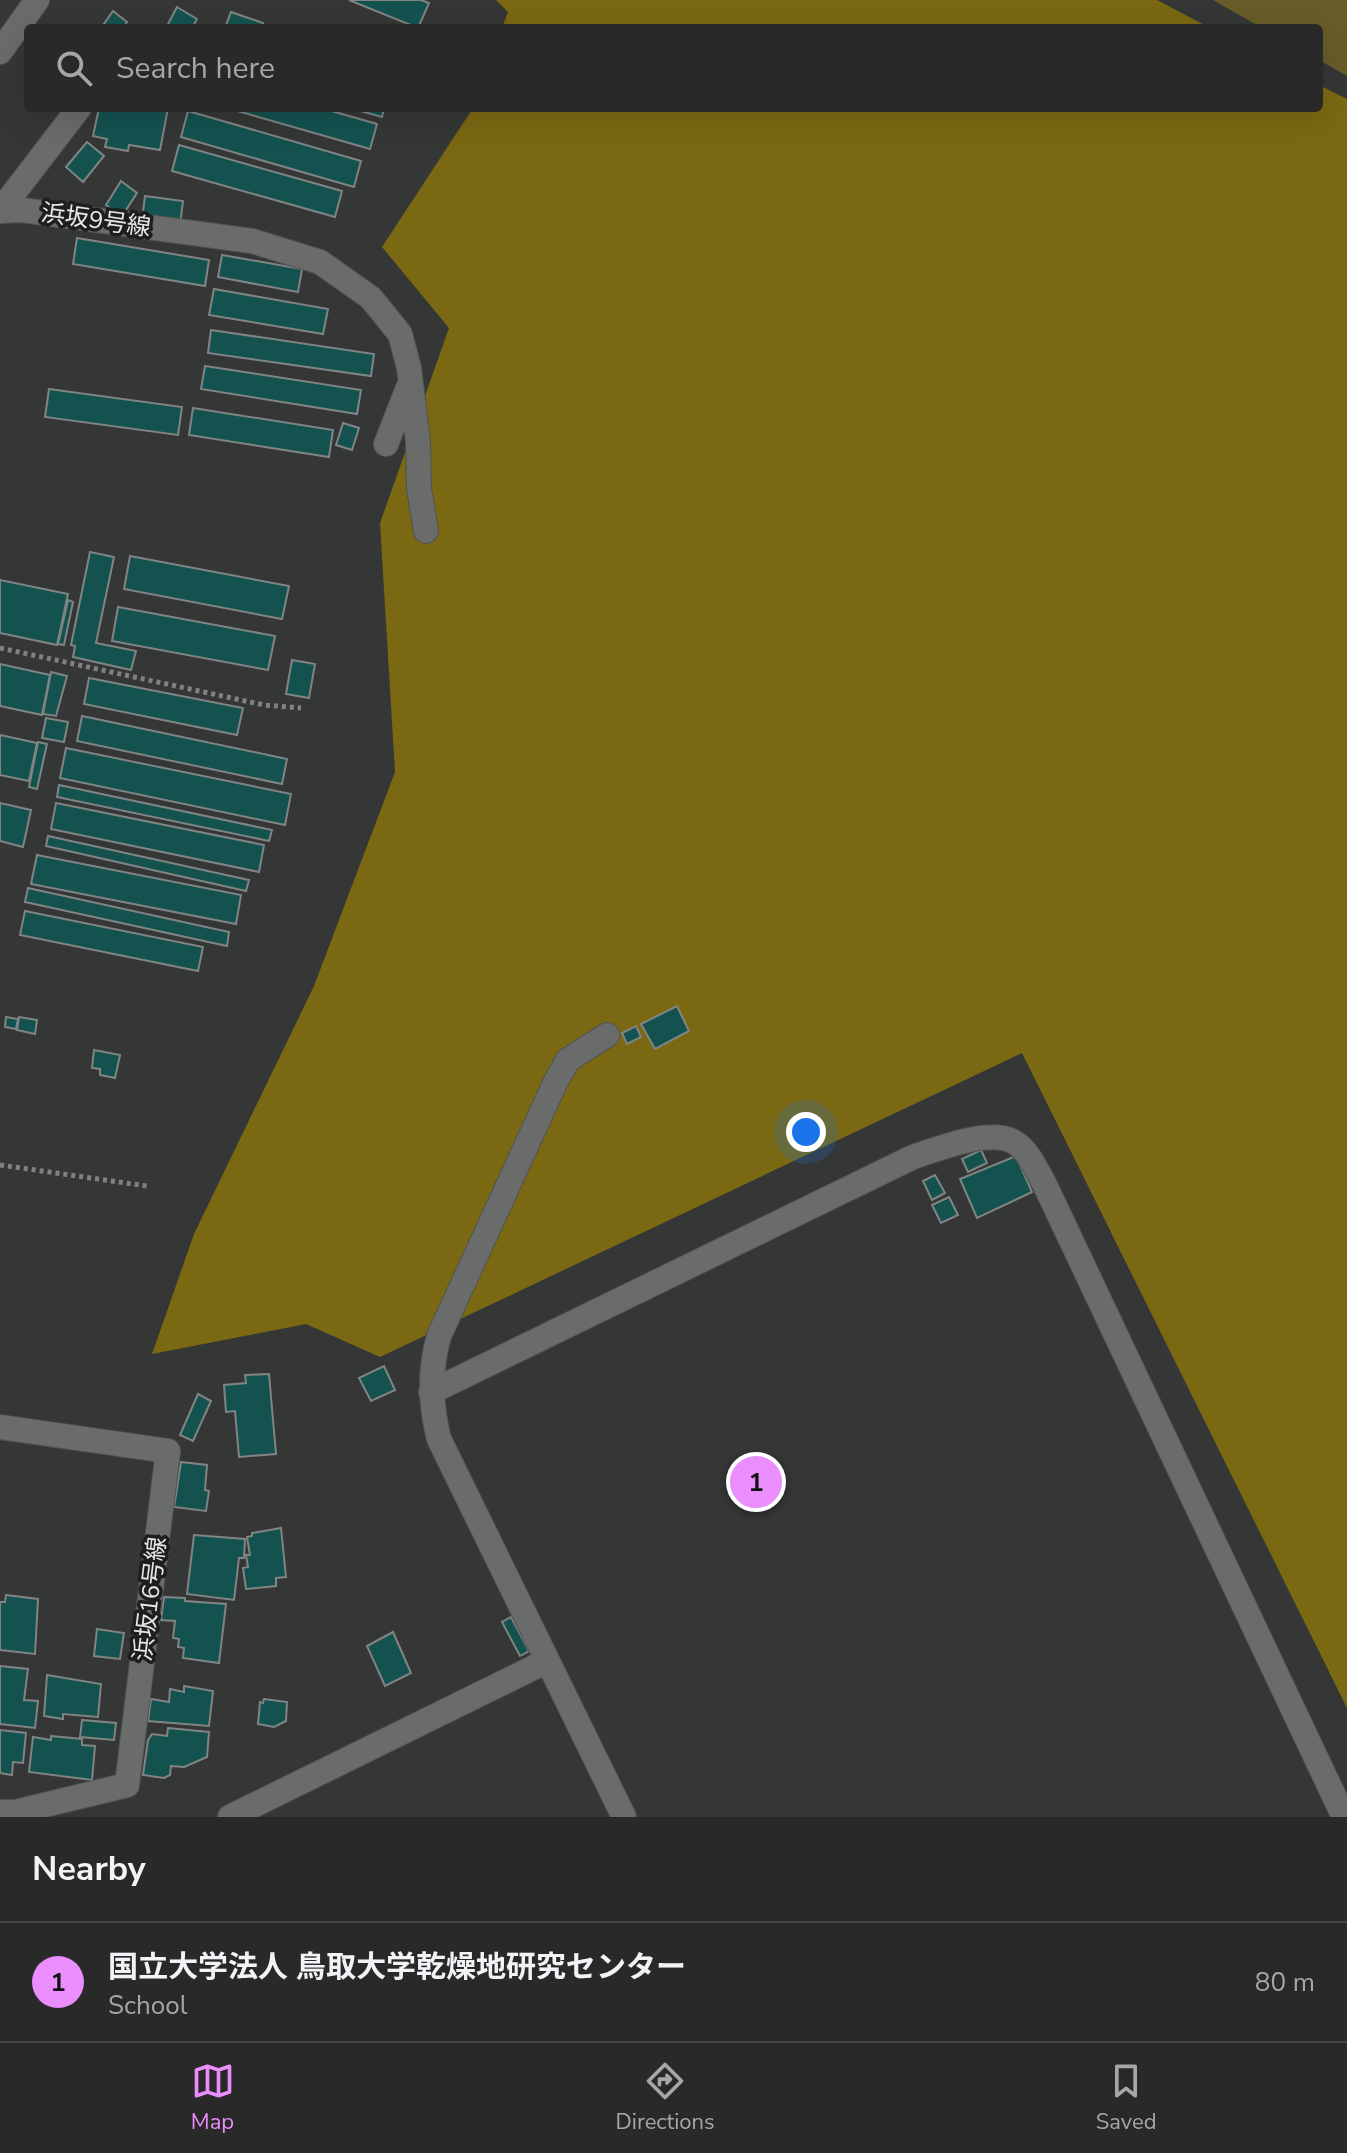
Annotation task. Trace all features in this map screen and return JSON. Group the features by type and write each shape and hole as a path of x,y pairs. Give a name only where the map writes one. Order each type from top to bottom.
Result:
{"street":[{"path":"0,52 37,0"},
{"path":"0,211 76,112"},
{"name":"浜坂9号線","path":"0,211 22,210 252,241 320,262 371,298 400,334 409,368 426,531"},
{"path":"386,444 410,385"},
{"path":"607,1035 568,1060 556,1081 439,1336 433,1358 431,1392 439,1439 624,1817"},
{"path":"431,1392 913,1157 941,1147 986,1138 1012,1141 1030,1158 1044,1183 1344,1817"},
{"name":"浜坂16号線","path":"0,1427 168,1451 127,1785 16,1812 0,1812"},
{"path":"230,1817 547,1661"}],"path":[{"path":"0,648 264,705 301,708"},
{"path":"0,1165 147,1186"}],"shaded area":[{"path":"496,0 1157,0 1202,24 504,24 508,12"},
{"path":"1213,0 1347,0 1347,76 1323,62 1323,24 1255,24"},
{"path":"1323,87 1347,99 1347,1708 1022,1053 380,1357 306,1324 152,1354 194,1234 314,986 395,772 380,523 449,328 382,247 470,112 1323,112"}],"building":[{"path":"349,0 421,0 429,3 420,24 408,24"},
{"path":"177,7 197,19 194,24 168,24"},
{"path":"113,11 127,22 126,24 104,24"},
{"path":"231,12 263,23 263,24 226,24"},
{"path":"98,112 167,112 160,150 129,145 128,151 105,147 107,139 93,136"},
{"path":"188,112 191,112 361,161 354,187 181,137"},
{"path":"241,112 335,112 377,124 370,149"},
{"path":"364,112 383,112 382,117"},
{"path":"87,142 104,156 83,182 66,167"},
{"path":"179,145 342,191 335,217 172,171"},
{"path":"121,181 137,193 122,216 106,205"},
{"path":"145,196 183,201 180,225 142,220"},
{"path":"77,238 209,260 205,286 73,264"},
{"path":"222,255 302,269 298,292 218,277"},
{"path":"214,289 328,309 323,334 209,315"},
{"path":"211,330 374,354 371,376 208,353"},
{"path":"205,366 361,390 357,414 201,389"},
{"path":"49,389 182,407 178,435 45,417"},
{"path":"193,408 333,430 329,457 189,435"},
{"path":"343,423 359,428 352,450 336,445"},
{"path":"90,552 114,557 96,643 136,651 131,670 73,657 75,646 71,645"},
{"path":"130,556 289,586 282,619 124,589"},
{"path":"0,580 68,594 57,645 0,633"},
{"path":"68,600 73,602 64,645 58,644"},
{"path":"118,607 275,636 268,670 112,641"},
{"path":"292,660 315,664 309,698 286,694"},
{"path":"0,664 50,675 42,715 0,706"},
{"path":"51,672 67,676 56,716 43,714"},
{"path":"89,678 243,708 237,735 84,704"},
{"path":"82,716 287,759 282,784 77,741"},
{"path":"46,718 68,722 64,742 42,738"},
{"path":"0,735 37,743 29,781 0,775"},
{"path":"38,742 47,744 37,789 29,787"},
{"path":"66,748 291,794 285,825 60,778"},
{"path":"59,785 272,830 269,841 57,797"},
{"path":"0,803 31,810 23,847 0,841"},
{"path":"56,803 264,845 259,872 51,829"},
{"path":"48,836 249,880 246,891 46,846"},
{"path":"37,855 241,895 236,924 31,884"},
{"path":"28,888 229,932 227,946 25,902"},
{"path":"25,911 203,947 198,971 20,935"},
{"path":"677,1006 689,1031 655,1049 641,1024"},
{"path":"6,1017 18,1019 16,1029 5,1027"},
{"path":"19,1017 37,1020 35,1034 17,1030"},
{"path":"636,1026 641,1037 627,1044 622,1033"},
{"path":"94,1050 120,1055 115,1078 100,1075 100,1069 92,1068"},
{"path":"981,1150 987,1163 968,1172 962,1159"},
{"path":"1016,1156 1032,1192 977,1218 960,1179"},
{"path":"935,1175 945,1193 932,1200 923,1181"},
{"path":"949,1197 958,1215 941,1223 932,1205"},
{"path":"384,1366 395,1390 371,1401 359,1378"},
{"path":"269,1374 276,1454 239,1457 235,1411 226,1412 224,1385 246,1383 245,1375"},
{"path":"198,1394 211,1401 193,1441 180,1435"},
{"path":"181,1462 207,1465 205,1490 209,1491 206,1511 174,1507"},
{"path":"281,1528 286,1577 276,1578 276,1586 246,1589 243,1568 248,1567 246,1555 250,1555 247,1537 252,1533"},
{"path":"194,1535 245,1539 244,1558 239,1558 234,1600 187,1594"},
{"path":"6,1595 38,1599 35,1654 0,1650 0,1602 5,1602"},
{"path":"164,1597 226,1604 219,1663 183,1658 184,1648 178,1647 179,1639 173,1638 175,1621 161,1620"},
{"path":"511,1617 529,1651 520,1656 502,1622"},
{"path":"97,1629 124,1633 120,1659 94,1656"},
{"path":"393,1632 411,1673 385,1686 367,1646"},
{"path":"0,1666 28,1669 24,1700 38,1701 35,1728 0,1724"},
{"path":"47,1675 101,1684 98,1717 63,1714 63,1719 44,1716"},
{"path":"184,1686 213,1691 209,1726 148,1721 151,1699 169,1702 170,1689 184,1692"},
{"path":"264,1699 287,1702 286,1721 274,1727 258,1724 260,1702 263,1703"},
{"path":"82,1720 116,1723 114,1740 80,1737"},
{"path":"168,1728 209,1732 207,1757 184,1767 171,1766 170,1775 164,1778 143,1775 148,1740 152,1734 167,1736"},
{"path":"0,1730 26,1733 23,1763 13,1762 12,1775 0,1773"},
{"path":"51,1736 82,1739 82,1745 95,1746 92,1780 29,1772 33,1737 51,1740"}],"place":[{"name":"国立大学法人 鳥取大学乾燥地研究センター","path":"756,1482"}]}
